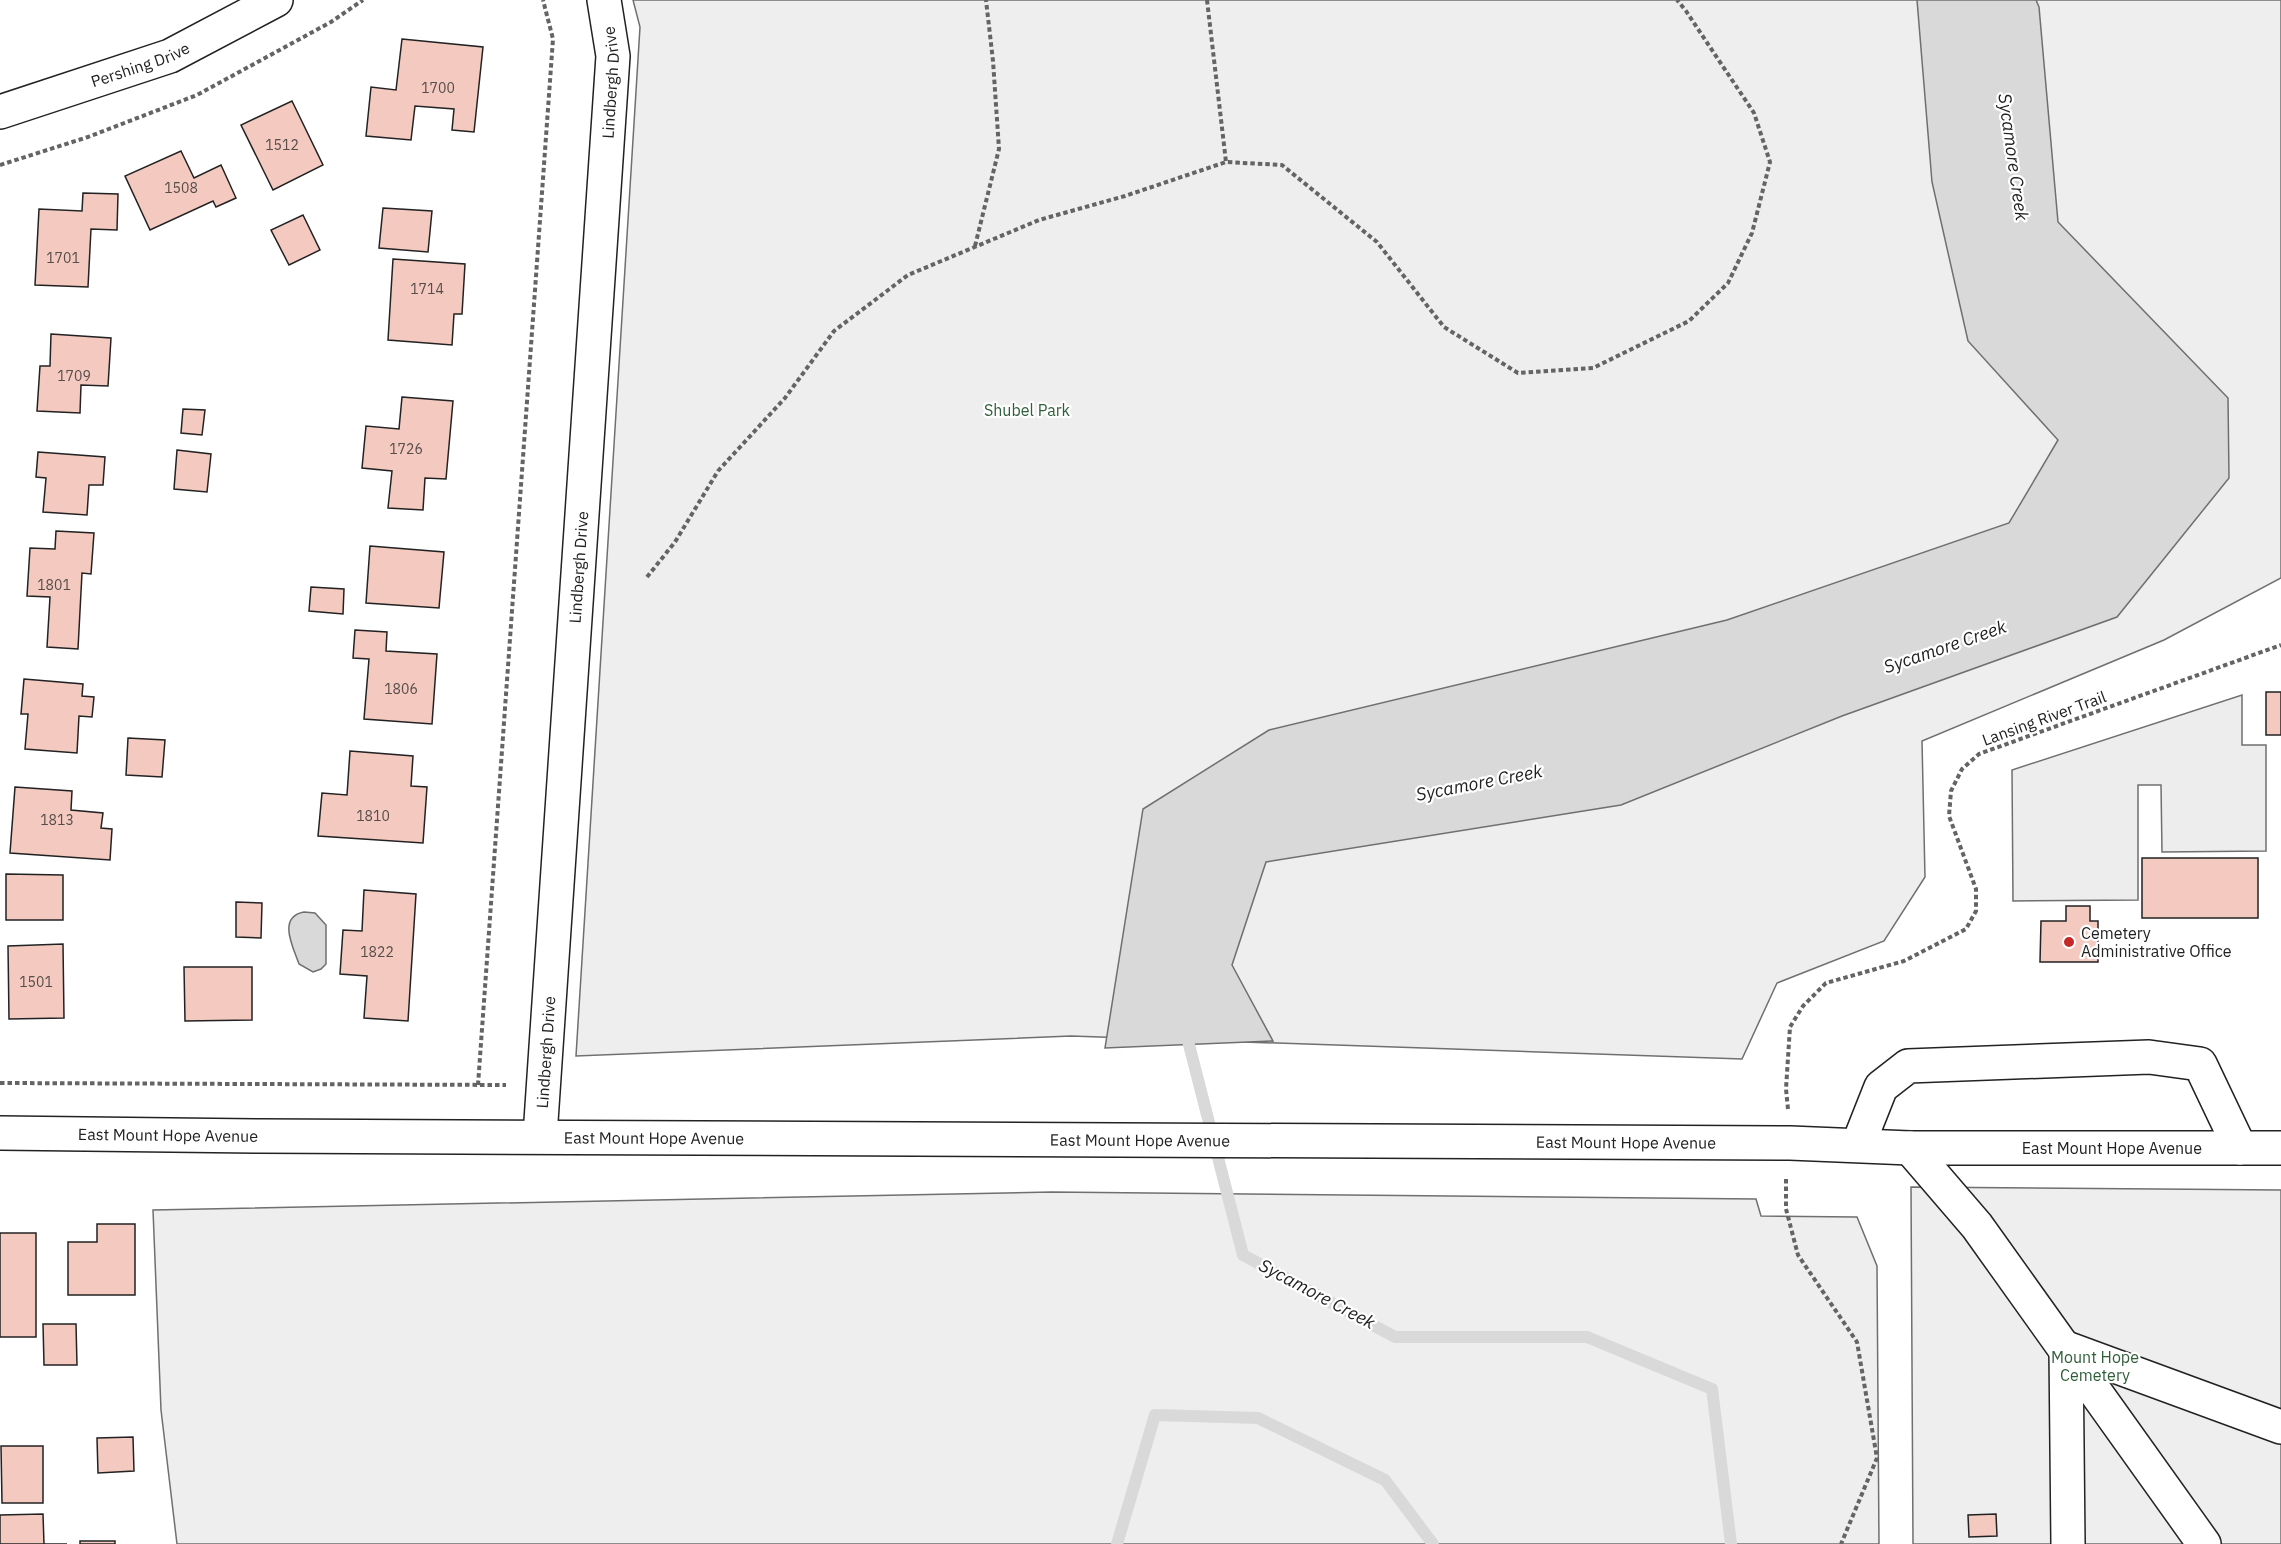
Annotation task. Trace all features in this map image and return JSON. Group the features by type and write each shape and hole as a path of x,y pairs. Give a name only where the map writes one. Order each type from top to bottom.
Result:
{"street":[{"name":"Pershing Drive","path":"0,112 170,56 276,0"},
{"name":"Lindbergh Drive","path":"540,1136 613,56 604,0"},
{"path":"1858,1145 1881,1087 1908,1066 2149,1057 2200,1064 2240,1148"},
{"name":"East Mount Hope Avenue","path":"0,1132 1293,1140 1858,1145 1910,1148 2281,1148"},
{"path":"1910,1148 1977,1226 2204,1544"},
{"path":"2066,1348 2281,1427"},
{"path":"2066,1348 2068,1544"}],"path":[{"path":"478,1085 553,39 543,0"},
{"path":"975,247 999,149 986,0"},
{"path":"1207,0 1226,162"},
{"path":"647,577 675,542 718,471 785,398 834,331 908,275 1040,220 1125,196 1226,162 1282,165 1377,242 1444,327 1518,373 1593,368 1689,321 1728,283 1752,233 1770,162 1754,112 1677,0"},
{"name":"Lansing River Trail","path":"1786,1089 1790,1027 1803,1006 1826,983 1904,961 1966,929 1976,911 1976,889 1949,816 1952,792 1962,769 1979,754 2281,645"},
{"path":"0,1083 544,1086"},
{"path":"1786,1183 1786,1209 1798,1255 1857,1342 1877,1458 1841,1544"}],"green space":[{"name":"Shubel Park","path":"633,0 2281,0 2281,578 2164,640 1922,741 1925,877 1884,941 1777,983 1742,1059 1071,1036 576,1056 640,27"},
{"name":"Mount Hope Cemetery","path":"1911,1187 2281,1190 2281,1544 1913,1544"},
{"path":"1051,1192 1756,1199 1761,1216 1857,1217 1877,1266 1879,1544 177,1544 161,1410 153,1210"}],"shaded area":[{"path":"2242,695 2242,745 2266,745 2266,851 2162,852 2161,785 2138,785 2138,900 2013,901 2012,770"}],"water":[{"path":"1917,0 2036,0 2039,7 2058,222 2228,398 2229,478 2117,617 1842,716 1621,805 1266,862 1232,965 1273,1041 1105,1048 1143,809 1269,730 1727,620 2009,523 2058,440 1968,341 1932,182"},
{"path":"304,912 315,913 326,925 326,964 313,972 299,964 289,933 291,920"}],"building":[{"path":"402,39 483,47 474,132 452,130 454,109 415,106 411,140 366,136 371,87 396,90"},
{"path":"292,101 323,165 273,190 241,125"},
{"path":"181,151 194,178 221,165 236,198 216,207 213,201 150,230 125,176"},
{"path":"83,193 118,194 117,230 91,229 88,287 35,285 39,209 82,211"},
{"path":"383,208 432,211 428,252 379,248"},
{"path":"303,215 320,250 289,265 271,230"},
{"path":"393,259 465,264 462,314 454,314 452,345 388,340"},
{"path":"51,334 111,338 108,386 81,385 80,413 37,411 40,366 50,366"},
{"path":"402,397 453,401 446,479 425,478 423,510 388,508 392,471 362,468 366,426 399,429"},
{"path":"183,409 205,410 202,435 181,433"},
{"path":"177,450 211,454 207,492 174,489"},
{"path":"38,452 105,457 103,485 89,485 87,515 43,512 46,478 36,477"},
{"path":"56,531 94,533 91,574 82,573 78,649 47,647 50,597 27,596 30,548 55,549"},
{"path":"370,546 444,552 439,608 366,603"},
{"path":"311,587 344,589 343,614 309,611"},
{"path":"355,630 387,632 386,651 437,654 432,724 364,719 369,659 353,658"},
{"path":"24,679 83,684 82,696 94,697 92,717 79,716 77,753 25,749 28,714 21,714"},
{"path":"2266,692 2281,692 2281,735 2266,735"},
{"path":"128,738 165,740 162,777 126,775"},
{"path":"350,751 413,756 411,786 427,787 423,843 318,836 322,793 347,795"},
{"path":"15,787 72,791 71,810 103,813 101,828 112,829 110,860 10,853"},
{"path":"2142,858 2258,858 2258,918 2142,918"},
{"path":"6,874 63,875 63,920 6,920"},
{"path":"364,890 416,894 408,1021 364,1018 367,976 340,974 343,930 362,931"},
{"path":"236,902 262,903 261,938 236,937"},
{"name":"Cemetery Administrative Office","path":"2066,906 2090,906 2090,921 2098,921 2098,962 2040,962 2041,921 2066,921"},
{"path":"63,944 64,1018 9,1019 8,946"},
{"path":"184,967 252,967 252,1020 185,1021"},
{"path":"97,1224 135,1224 135,1295 68,1295 68,1242 97,1242"},
{"path":"0,1233 36,1233 36,1337 0,1337"},
{"path":"43,1324 76,1324 77,1365 44,1365"},
{"path":"133,1437 134,1471 98,1473 97,1438"},
{"path":"1,1446 43,1446 43,1503 2,1503"},
{"path":"43,1514 44,1544 0,1544 0,1515"},
{"path":"1996,1514 1997,1536 1969,1537 1968,1515"},
{"path":"80,1541 115,1541 115,1544 80,1544"}],"waterway":[{"name":"Sycamore Creek","path":"1185,1029 1243,1255 1395,1337 1587,1337 1712,1389 1731,1544"},
{"name":"Sycamore Creek","path":"1117,1544 1155,1415 1258,1418 1385,1480 1433,1544"}],"place":[{"name":"Cemetery Administrative Office","path":"2069,942"}]}
